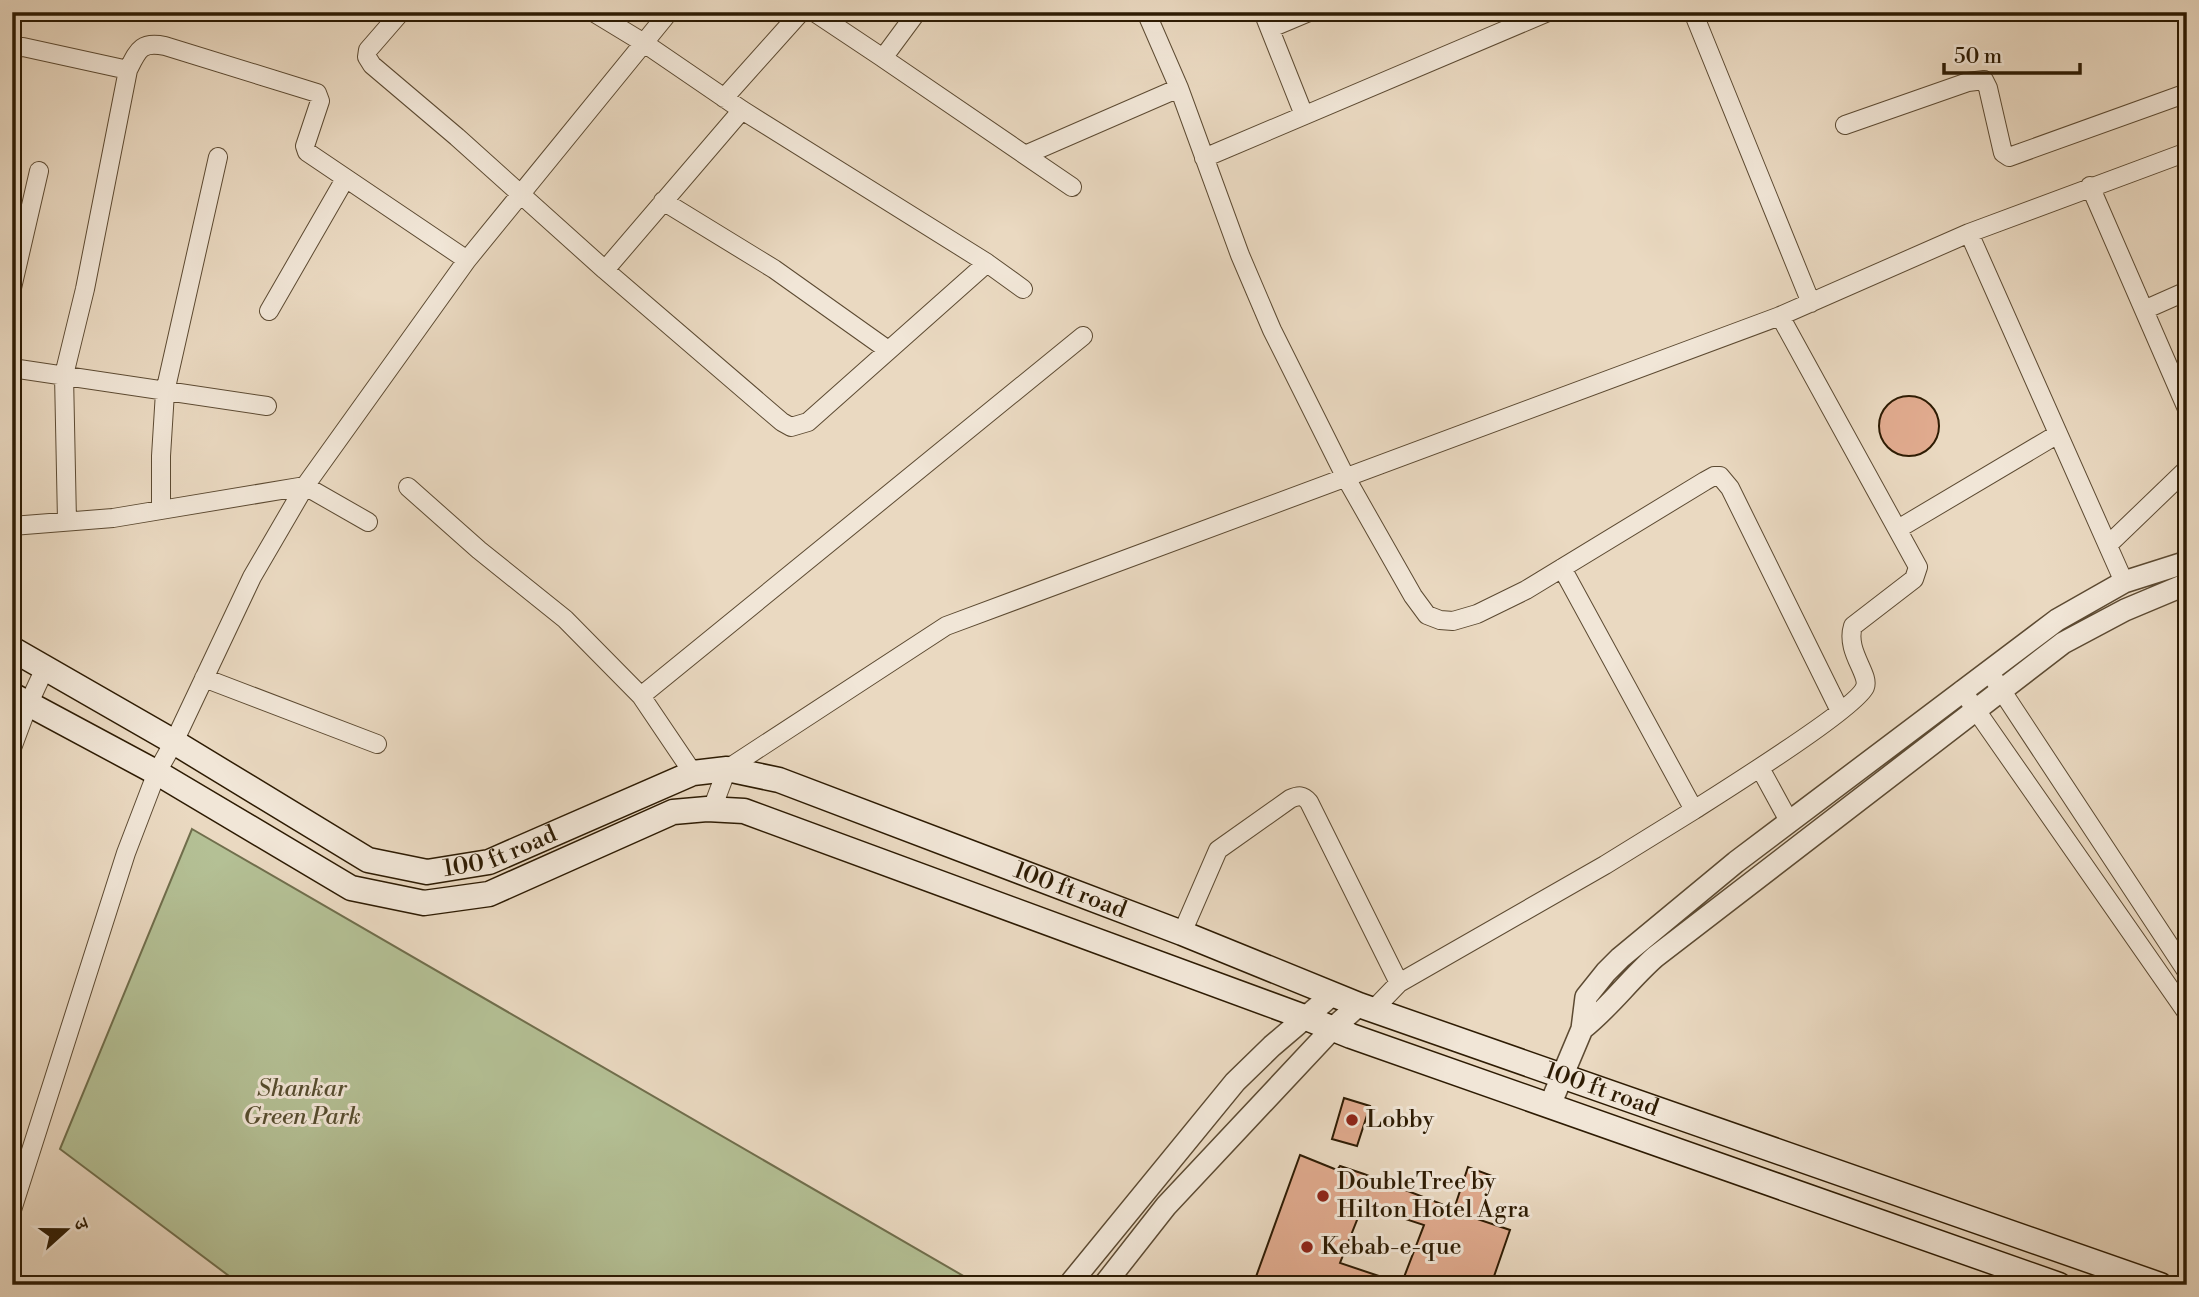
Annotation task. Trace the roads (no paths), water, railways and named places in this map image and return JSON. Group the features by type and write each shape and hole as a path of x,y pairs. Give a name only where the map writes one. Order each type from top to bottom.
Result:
{"main road":[{"name":"100 ft road","path":"12,649 368,860 427,872 489,862 693,773 727,769 779,780 1182,933 1366,1007 2160,1285"},
{"name":"100 ft road","path":"20,700 157,772 351,888 424,903 489,894 673,812 712,809 744,811 1332,1029 2059,1285"}],"street":[{"path":"79,12 91,12"},
{"path":"401,12 368,50 367,57 372,65 522,193 605,270 791,427 808,422 986,263"},
{"path":"593,12 1023,289"},
{"path":"12,1210 126,853 157,772 252,577 305,486 467,260 669,12"},
{"path":"724,98 801,12"},
{"path":"814,12 1072,187"},
{"path":"883,58 917,12"},
{"path":"1146,12 1179,88 1240,255 1272,330 1346,478 1413,596 1427,615 1453,621 1477,614 1526,590 1705,481 1720,476 1730,488 1840,711"},
{"path":"1304,115 1267,20 1309,12"},
{"path":"1204,158 1548,12"},
{"path":"1693,12 1811,303"},
{"path":"67,521 64,375 85,289 128,70 137,51 144,46 152,44 317,93 320,102 305,149 309,155 467,260"},
{"path":"12,48 23,47 128,70"},
{"path":"1845,125 1968,82 1984,80 1989,88 2003,152 2009,157 2187,93"},
{"path":"1025,155 1179,88"},
{"path":"605,270 742,110"},
{"path":"712,809 727,769 946,626 1780,316 1969,233 2187,152"},
{"path":"161,510 165,392 218,157"},
{"path":"12,288 39,171"},
{"path":"270,311 345,179"},
{"path":"2090,186 2187,409"},
{"path":"663,201 774,269 888,350"},
{"path":"1969,233 2124,582"},
{"path":"2144,310 2187,291"},
{"path":"1104,1285 1166,1206 1332,1029 1399,984 1605,865 1760,768 1840,711 1862,691 1866,685 1850,642 1853,626 1917,574 1919,567 1780,316"},
{"path":"641,696 1083,336"},
{"path":"12,368 267,406"},
{"path":"1898,529 2058,435"},
{"path":"2108,545 2187,469"},
{"path":"12,526 113,518 305,486 368,522"},
{"path":"408,487 479,550 565,619 641,696 693,773"},
{"path":"1550,1105 1560,1075 1582,1030 1586,998 1606,972 1736,862 2057,620 2124,582 2187,562"},
{"path":"1562,568 1694,810"},
{"path":"1582,1030 1604,1011 1635,975 1655,957 2063,643 2125,610 2187,584"},
{"path":"12,748 20,700 45,668"},
{"path":"1988,670 2187,972"},
{"path":"204,678 377,744"},
{"path":"1962,690 2187,1013"},
{"path":"1760,768 1789,821"},
{"path":"1182,933 1218,850 1299,795 1309,802 1399,984"},
{"path":"1069,1285 1235,1082 1304,1017 1333,994"}],"place":[{"name":"Lobby","path":"1352,1120"},
{"name":"DoubleTree by Hilton Hotel Agra","path":"1323,1196"},
{"name":"Kebab-e-que","path":"1307,1247"}],"park label":[{"name":"Shankar Green Park","path":"302,1103"}]}
